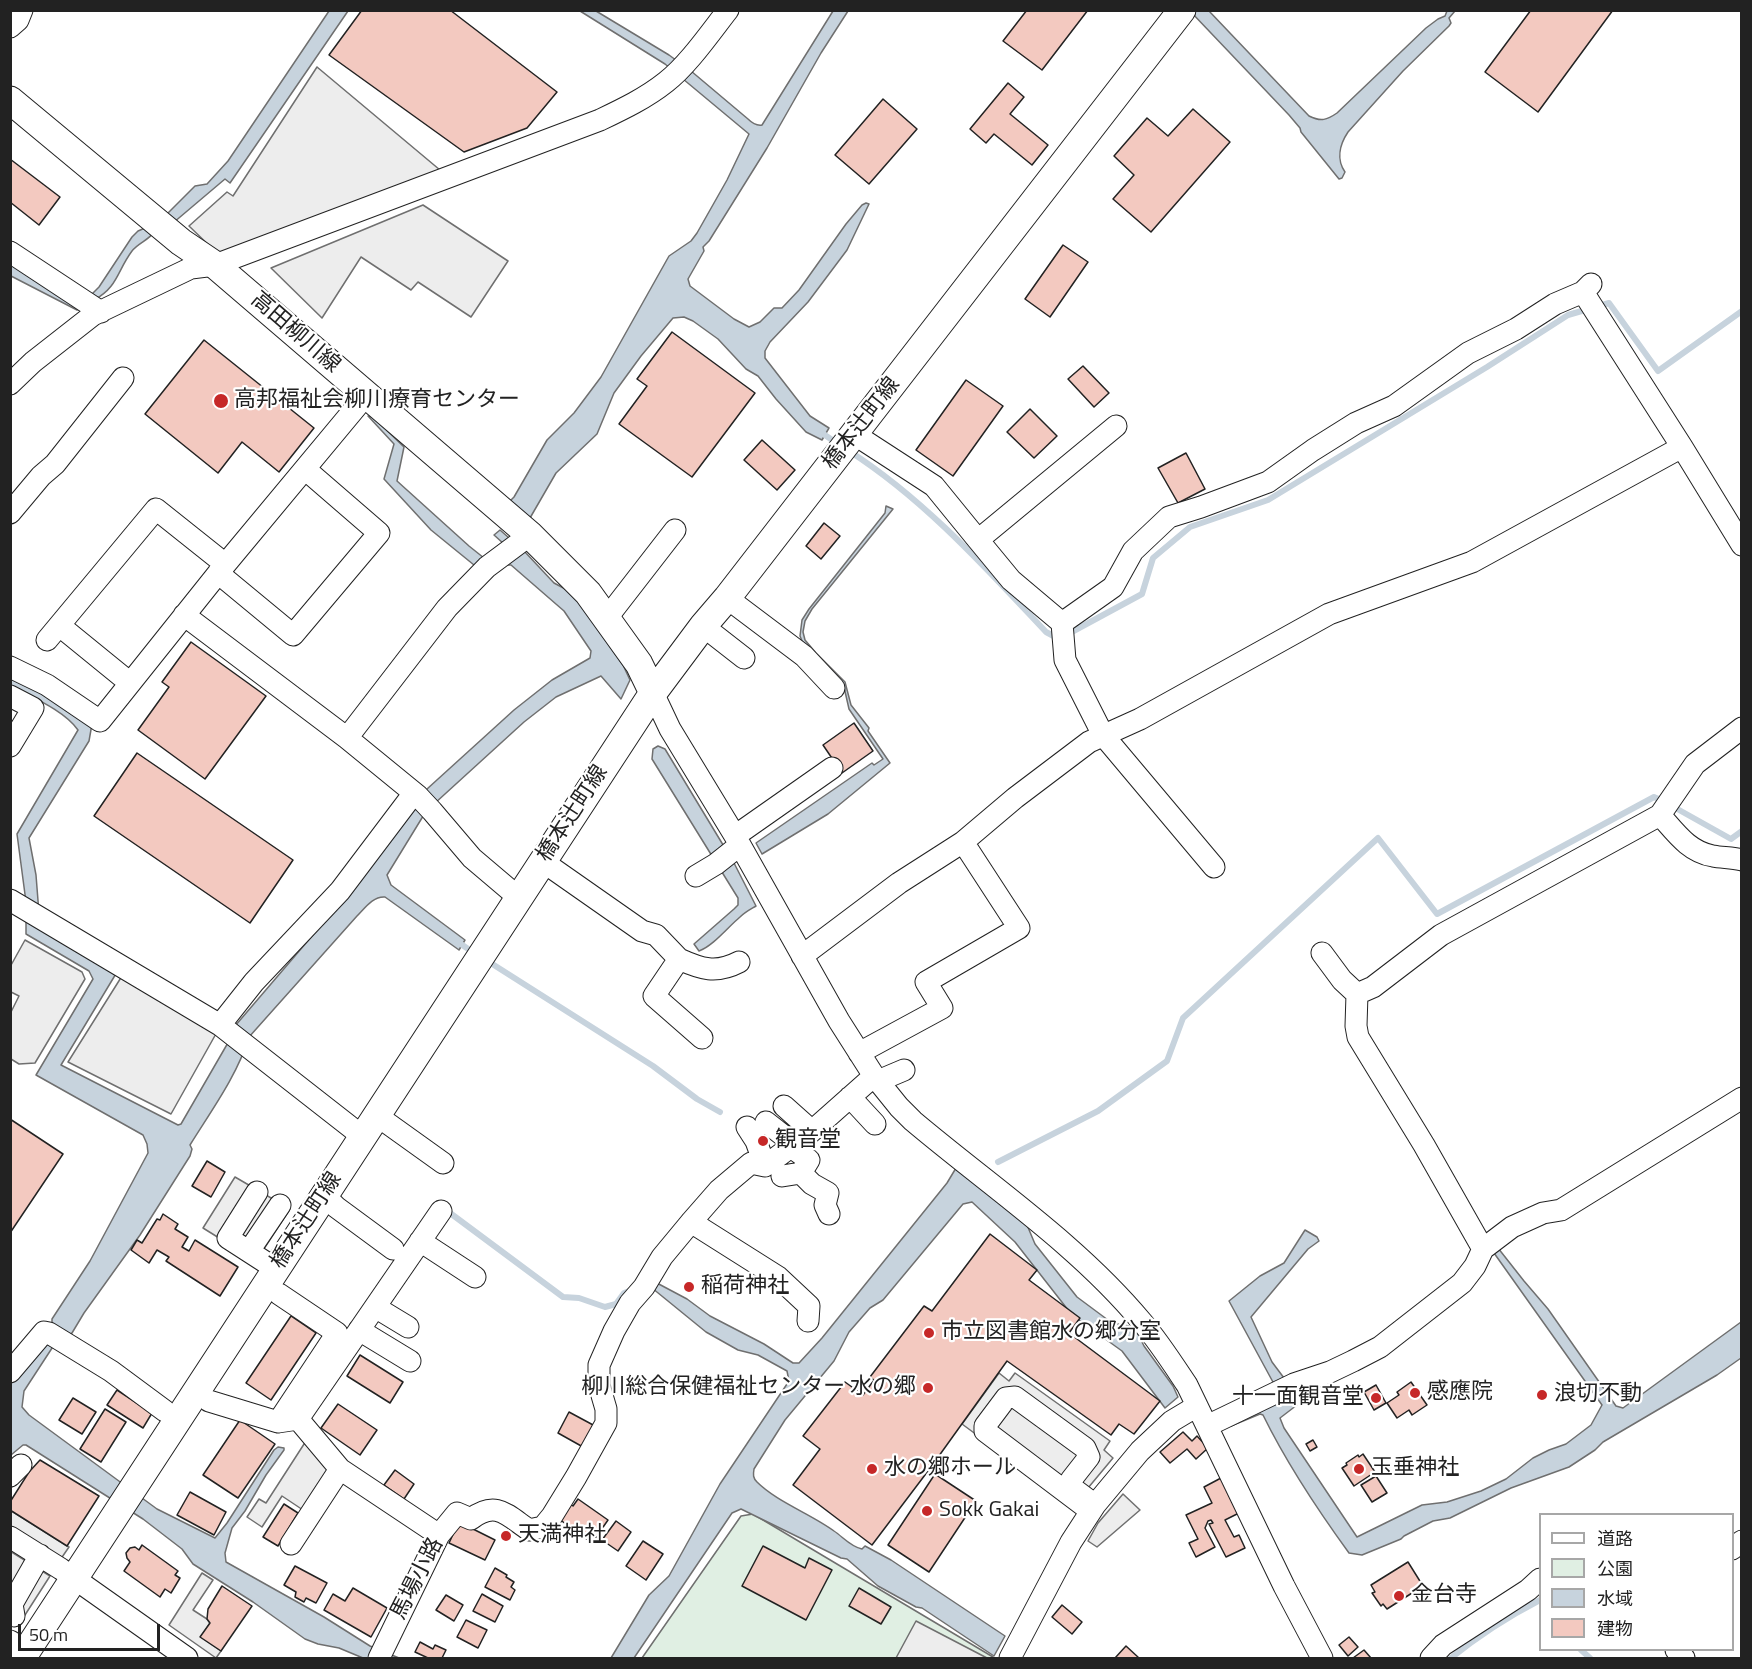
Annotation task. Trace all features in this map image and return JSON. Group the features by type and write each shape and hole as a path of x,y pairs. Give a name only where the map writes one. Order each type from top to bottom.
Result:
{"main road":[{"name":"橋本辻町線","path":"20,1650 74,1579 126,1498 277,1282 324,1195 653,693 1182,10"},
{"name":"高田柳川線","path":"10,100 181,242 215,265 367,394 524,540 588,593 639,664 653,693"}],"street":[{"path":"10,27 18,20 22,10"},
{"path":"10,384 33,362 93,315 191,268 215,265 600,120 639,100 668,81 696,51 728,10"},
{"path":"10,252 101,312"},
{"path":"1062,623 1113,587 1132,551 1169,517 1268,482 1356,423 1394,406 1468,353 1587,288 1742,545"},
{"path":"10,513 41,476 55,464 123,378"},
{"path":"10,667 47,685 100,721 221,569 367,394"},
{"path":"978,540 1116,426"},
{"path":"854,435 934,486 1011,580 1062,623 1065,660 1103,735 1214,867"},
{"path":"802,956 899,883 963,842 1015,798 1089,742 1140,718 1329,614 1472,562 1682,447"},
{"path":"130,683 53,633 156,509 292,635 379,533 305,469"},
{"path":"606,619 675,530"},
{"path":"347,738 447,608 488,567 524,540"},
{"path":"727,598 804,656 834,688"},
{"path":"184,615 347,738 421,800 472,858 518,897"},
{"path":"703,626 744,658"},
{"path":"653,693 731,849 802,956 876,1079 913,1120 1058,1238 1113,1291 1160,1345 1187,1385 1284,1586 1322,1659"},
{"path":"10,696 33,708 10,746"},
{"path":"1357,994 1373,987 1441,935 1660,815 1695,764 1742,728"},
{"path":"696,876 832,768"},
{"path":"224,1029 254,982 340,891 421,800"},
{"path":"1660,815 1684,842 1695,850 1711,856 1742,860"},
{"path":"859,1053 942,1008 926,982 1019,928 963,842"},
{"path":"542,861 642,931 656,935 679,959 711,969 726,968 738,962"},
{"path":"10,900 224,1029 249,1048 369,1126 443,1163"},
{"path":"1322,953 1341,980 1357,994"},
{"path":"679,959 654,996 702,1038"},
{"path":"1357,994 1358,1036 1483,1248"},
{"path":"808,1321 809,1306 778,1277 691,1222 719,1190 769,1166 850,1097 876,1079 904,1070"},
{"path":"850,1097 875,1124"},
{"path":"1208,1426 1294,1384 1353,1361 1380,1347 1462,1283 1475,1266 1483,1248 1512,1227 1543,1213 1560,1210 1742,1098"},
{"path":"784,1106 812,1131"},
{"path":"769,1166 809,1160 792,1146 756,1125 756,1141 769,1166 828,1193 825,1204 830,1214"},
{"path":"257,1192 228,1238 249,1251 277,1282 337,1333 288,1421"},
{"path":"324,1195 336,1207 393,1249"},
{"path":"249,1251 280,1205"},
{"path":"288,1421 359,1330 441,1211"},
{"name":"馬場小路","path":"381,1654 439,1534 457,1513 471,1520 481,1511 490,1509 501,1512 529,1530 543,1527 576,1477 606,1423 600,1404 599,1365 614,1331 630,1303 662,1257 691,1222"},
{"path":"420,1241 476,1277"},
{"path":"375,1307 408,1328"},
{"path":"359,1330 410,1361"},
{"path":"10,1372 44,1332 111,1371 165,1411"},
{"path":"1015,1397 1085,1449 1089,1457 1071,1480 1071,1487 1093,1508 985,1431 985,1426 1006,1398 1015,1397"},
{"path":"209,1401 288,1421 340,1469 439,1534"},
{"path":"1010,1659 1071,1542 1093,1508 1140,1451 1173,1421 1197,1406"},
{"path":"291,1544 340,1469"},
{"path":"10,1537 40,1555 187,1659"},
{"path":"14,1616 12,1604 40,1555"},
{"path":"1431,1659 1443,1645 1528,1590 1539,1580"}],"green space":[{"path":"753,1514 993,1658 642,1658 741,1516"}],"shaded area":[{"path":"317,67 440,170 219,255 189,226 227,192 233,196"},
{"path":"423,205 508,261 471,317 418,282 411,290 361,257 322,318 271,268"},
{"path":"25,940 82,972 85,979 35,1063 19,1064 11,1059 11,1012 19,996 11,992 10,967"},
{"path":"122,976 217,1032 171,1114 68,1062"},
{"path":"235,1177 290,1209 256,1261 203,1228"},
{"path":"999,1373 1009,1381 1015,1373 1110,1441 1104,1450 1113,1458 1073,1506 962,1424"},
{"path":"306,1441 329,1468 303,1510 282,1496 262,1527 247,1517 259,1499 266,1503"},
{"path":"1123,1494 1140,1510 1097,1547 1088,1541 1098,1523"},
{"path":"10,1510 69,1547 58,1563 11,1534"},
{"path":"10,1551 50,1576 25,1615 11,1620"},
{"path":"202,1573 213,1580 193,1610 210,1623 201,1637 221,1651 216,1658 169,1625"},
{"path":"916,1621 987,1658 896,1658"}],"water":[{"path":"329,11 348,11 230,183 225,179 173,223 165,216 195,186 207,184 228,161"},
{"path":"580,11 596,11 669,55 751,122 762,125 833,11 848,11 821,53 767,148 703,247 704,251 688,279 690,286 734,319 749,327 760,322 774,308 782,308 799,290 846,224 862,205 869,204 847,250 808,302 770,342 765,351 765,358 810,416 829,428 822,440 806,432 758,376 746,369 718,339 693,321 684,317 673,318 614,393 597,434 556,473 530,518 510,501 547,440 574,413 601,377 669,256 691,241 697,233 727,180 749,134 665,64"},
{"path":"1190,11 1209,11 1309,116 1320,120 1337,113 1426,28 1445,16 1447,11 1455,11 1449,18 1451,23 1449,26 1403,71 1348,132 1340,152 1345,172 1339,179 1289,115"},
{"path":"145,228 154,232 132,251 113,284 94,300 89,297 99,287 132,237"},
{"path":"10,260 85,308 77,310 11,276"},
{"path":"368,416 373,417 404,447 397,481 484,558 504,544 494,535 500,530 525,552 554,583 573,593 623,665 630,680 621,699 601,676 556,697 524,722 425,813 387,875 391,885 465,940 459,950 385,897 377,898 366,906 249,1037 231,1079 190,1145 192,1149 190,1156 140,1235 72,1333 56,1342 24,1391 22,1407 29,1415 157,1509 215,1538 274,1450 278,1447 284,1448 232,1528 225,1553 226,1562 324,1617 370,1646 399,1658 363,1658 339,1648 305,1639 253,1602 193,1564 182,1549 143,1519 26,1445 11,1455 10,1383 52,1331 52,1319 90,1261 148,1153 143,1135 36,1075 93,979 89,971 26,934 26,902 17,834 78,730 56,710 11,686 11,673 92,724 89,741 29,838 36,875 40,926 117,972 61,1065 178,1125 181,1124 229,1041 235,1026 336,908 416,801 514,710 552,680 590,658 591,651 564,611 511,565 474,565 431,530 384,479 394,444"},
{"path":"886,506 893,509 812,609 805,621 803,632 805,640 845,682 851,705 869,728 868,731 890,763 828,814 762,854 756,843 872,763 874,765 883,759 849,709 844,687 812,654 800,636 802,620 809,609 885,513"},
{"path":"658,746 665,749 734,863 756,906 742,915 710,945 699,951 694,944 738,905 738,898 652,759 653,749"},
{"path":"956,1168 1027,1225 1035,1244 1077,1297 1112,1323 1129,1326 1138,1334 1178,1397 1165,1408 1122,1351 1072,1315 1015,1242 972,1202 963,1204 883,1300 870,1308 849,1332 834,1361 785,1420 754,1469 753,1475 757,1482 774,1496 825,1525 854,1546 862,1549 865,1546 891,1560 1005,1636 994,1656 922,1608 878,1586 847,1559 741,1509 732,1513 634,1658 611,1658 649,1595 669,1576 720,1484 789,1381 787,1371 758,1355 738,1350 706,1332 652,1288 655,1282 793,1363 799,1363 822,1338 947,1183"},
{"path":"1305,1230 1317,1237 1319,1241 1308,1249 1251,1317 1272,1362 1284,1378 1297,1405 1280,1418 1284,1428 1357,1537 1422,1505 1447,1502 1481,1491 1506,1479 1533,1458 1566,1444 1591,1425 1602,1405 1494,1253 1498,1248 1548,1309 1616,1406 1623,1408 1741,1322 1741,1358 1717,1375 1603,1442 1569,1467 1511,1488 1450,1518 1433,1521 1401,1539 1362,1555 1349,1553 1303,1486 1263,1415 1260,1414 1231,1426 1274,1384 1229,1301 1260,1276 1284,1263"}],"building":[{"path":"362,10 450,10 557,92 527,128 464,152 329,55"},
{"path":"1027,10 1088,10 1042,70 1003,41"},
{"path":"1531,10 1613,10 1538,112 1485,72"},
{"path":"1008,83 1024,97 1010,114 1048,145 1032,165 994,134 986,143 970,129"},
{"path":"883,99 917,129 869,184 835,155"},
{"path":"1193,109 1230,142 1151,232 1113,199 1134,175 1114,156 1147,118 1168,136"},
{"path":"10,159 60,197 39,225 10,202"},
{"path":"1063,245 1088,262 1050,317 1025,299"},
{"path":"672,332 755,393 692,477 619,424 647,386 637,379"},
{"path":"204,340 314,428 279,472 242,442 218,473 145,414"},
{"path":"1083,366 1109,393 1094,407 1068,379"},
{"path":"966,380 1003,406 953,476 916,450"},
{"path":"1030,409 1057,436 1034,458 1007,432"},
{"path":"762,440 795,470 777,490 744,460"},
{"path":"1186,453 1205,489 1178,503 1158,468"},
{"path":"824,523 840,536 821,559 806,546"},
{"path":"191,642 266,696 205,779 138,730 169,687 162,682"},
{"path":"854,723 873,751 842,773 823,745"},
{"path":"137,753 293,860 250,923 94,816"},
{"path":"10,1119 63,1154 10,1233"},
{"path":"207,1161 225,1172 211,1197 192,1186"},
{"path":"163,1214 178,1224 175,1229 188,1237 182,1247 189,1251 195,1240 238,1267 220,1296 166,1261 169,1257 157,1250 149,1263 131,1250 137,1240 142,1243 157,1219 160,1220"},
{"name":"柳川総合保健福祉センター 水の郷","path":"990,1234 1037,1270 1029,1280 1080,1318 1069,1333 1160,1401 1134,1434 1119,1424 1111,1435 1007,1361 872,1545 793,1485 820,1449 803,1436 845,1382 863,1395 874,1380 870,1377 924,1306 932,1311"},
{"path":"291,1316 316,1333 271,1400 246,1383"},
{"path":"360,1355 403,1382 390,1403 347,1376"},
{"path":"1411,1382 1427,1405 1412,1415 1409,1410 1397,1418 1387,1403 1399,1395 1397,1392"},
{"path":"1376,1385 1386,1403 1374,1410 1364,1392"},
{"path":"117,1390 152,1413 143,1428 107,1405"},
{"path":"73,1398 96,1412 82,1434 59,1420"},
{"path":"338,1404 377,1430 360,1455 321,1428"},
{"path":"105,1409 126,1422 101,1462 80,1449"},
{"path":"569,1412 595,1426 583,1447 558,1433"},
{"path":"240,1420 275,1444 238,1498 203,1475"},
{"path":"1183,1432 1192,1441 1197,1436 1208,1448 1196,1459 1187,1449 1170,1463 1160,1452"},
{"path":"1313,1440 1317,1447 1310,1451 1306,1444"},
{"path":"1363,1454 1375,1472 1354,1486 1342,1468 1358,1455 1359,1457"},
{"path":"40,1460 99,1496 67,1546 10,1510 10,1502 29,1472"},
{"path":"395,1470 414,1484 404,1499 384,1485"},
{"path":"935,1474 976,1501 929,1572 888,1545"},
{"path":"1376,1476 1387,1493 1372,1502 1361,1485"},
{"path":"1221,1478 1239,1513 1225,1520 1234,1537 1239,1535 1245,1548 1226,1557 1209,1524 1213,1523 1211,1520 1205,1528 1215,1547 1196,1557 1189,1543 1198,1539 1186,1515 1212,1503 1204,1487"},
{"path":"190,1492 226,1512 214,1535 177,1515"},
{"path":"578,1499 608,1520 592,1543 559,1519 570,1504 573,1506"},
{"path":"284,1504 298,1513 278,1546 263,1537"},
{"path":"616,1521 631,1532 618,1551 602,1540"},
{"path":"459,1522 495,1540 485,1560 449,1543"},
{"path":"643,1541 663,1554 646,1580 626,1566"},
{"path":"142,1545 178,1571 175,1575 180,1578 171,1593 165,1589 160,1597 124,1571 130,1562 126,1553 130,1548 135,1547 139,1550"},
{"path":"763,1546 805,1568 809,1558 832,1570 806,1620 742,1586"},
{"path":"1408,1562 1423,1586 1387,1609 1383,1604 1381,1606 1372,1593 1375,1592 1371,1585"},
{"path":"295,1566 327,1583 316,1603 306,1598 304,1602 295,1597 296,1592 284,1585"},
{"path":"495,1568 514,1582 511,1587 515,1590 510,1600 485,1587"},
{"path":"222,1586 252,1606 221,1651 200,1637 210,1623 207,1619 208,1609"},
{"path":"353,1588 387,1608 371,1637 324,1610 333,1594 345,1601"},
{"path":"859,1588 891,1607 881,1624 849,1606"},
{"path":"482,1594 503,1606 495,1622 473,1611"},
{"path":"446,1595 463,1605 454,1621 436,1610"},
{"path":"1062,1605 1082,1622 1072,1634 1052,1617"},
{"path":"466,1620 487,1630 478,1648 457,1637"},
{"path":"1349,1637 1358,1647 1348,1656 1339,1645"},
{"path":"420,1642 433,1649 435,1645 446,1650 442,1658 428,1658 415,1652"},
{"path":"1126,1646 1139,1658 1115,1658"},
{"path":"1364,1650 1371,1658 1353,1658"}],"waterway":[{"path":"1068,634 1142,594 1153,558 1190,527 1268,500 1568,315 1609,303 1658,371 1742,311"},
{"path":"819,431 838,444"},
{"path":"849,451 903,490 928,512 977,559 1046,632 1059,639"},
{"path":"998,1162 1098,1111 1167,1061 1183,1018 1378,838 1437,914 1654,797 1663,801"},
{"path":"1672,806 1731,839 1742,831"},
{"path":"455,940 474,953"},
{"path":"486,960 653,1066 697,1099 720,1112"},
{"path":"446,1210 563,1297 579,1298 605,1307 616,1304 624,1293 632,1290"},
{"path":"1451,1658 1494,1627 1539,1601"},
{"path":"1582,1651 1590,1658"}],"place":[{"name":"高邦福祉会柳川療育センター","path":"221,401"},
{"name":"観音堂","path":"763,1141"},
{"name":"稲荷神社","path":"689,1287"},
{"name":"市立図書館水の郷分室","path":"929,1333"},
{"name":"柳川総合保健福祉センター 水の郷","path":"928,1388"},
{"name":"感應院","path":"1415,1393"},
{"name":"浪切不動","path":"1542,1395"},
{"name":"十一面観音堂","path":"1376,1398"},
{"name":"水の郷ホール","path":"872,1469"},
{"name":"玉垂神社","path":"1359,1469"},
{"name":"Sokk Gakai","path":"927,1511"},
{"name":"天満神社","path":"506,1536"},
{"name":"金台寺","path":"1399,1596"}]}
